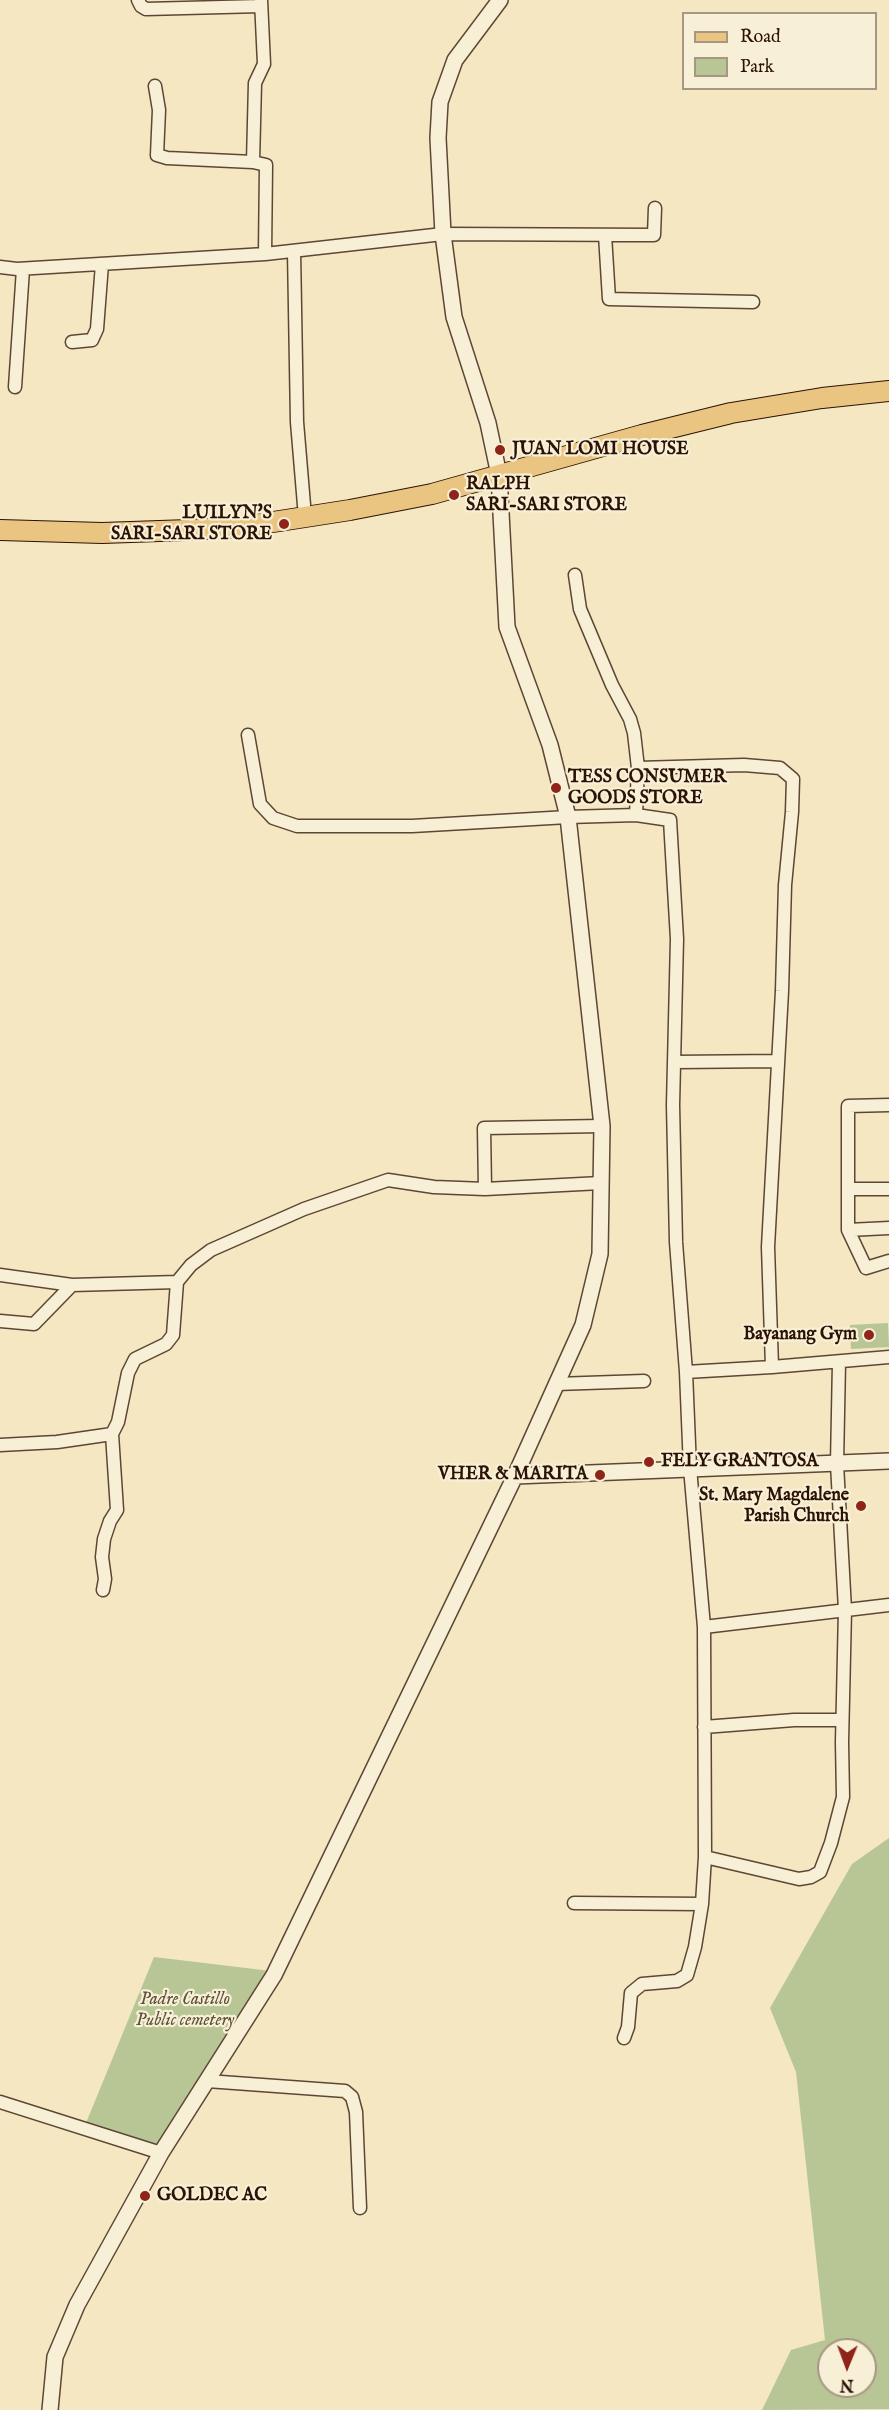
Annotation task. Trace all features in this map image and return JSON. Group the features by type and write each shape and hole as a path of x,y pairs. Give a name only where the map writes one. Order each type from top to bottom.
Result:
{"main road":[{"path":"0,530 102,533 189,530 241,527 305,517 432,494 720,415 822,398 889,391"}],"street":[{"path":"138,0 146,9 261,3 264,64 255,83 253,162"},
{"path":"50,2410 55,2357 77,2305 161,2153 274,1975 515,1476 583,1325 600,1254 602,1126 568,817 550,745 507,627 499,475 488,423 454,317 443,234 438,138 440,102 455,60 500,0"},
{"path":"155,86 159,110 157,155 167,158 253,162 266,165 265,254"},
{"path":"0,267 23,269 265,254 443,234 654,236 655,208"},
{"path":"605,235 609,299 753,302"},
{"path":"294,251 297,422 305,517"},
{"path":"72,342 92,340 97,330 102,264"},
{"path":"15,387 23,269"},
{"path":"576,575 580,609 612,685 630,719 638,768 636,815"},
{"path":"248,735 260,804 273,818 297,826 412,826 636,815 670,820 677,939 673,1105 676,1242 686,1372 690,1468 704,1627 705,1857 702,1904 695,1947 687,1976 677,1981 642,1984 631,1993 628,2027 624,2038"},
{"path":"638,768 753,766 780,768 793,779 785,885 768,1247 772,1367"},
{"path":"675,1062 778,1061"},
{"path":"889,1105 848,1106 848,1230 866,1268 889,1261"},
{"path":"485,1189 484,1128 602,1126"},
{"path":"103,1590 104,1539 110,1521 117,1510 112,1434 118,1422 128,1373 135,1359 166,1344 173,1335 177,1282 191,1265 211,1250 304,1209 388,1180 434,1187 485,1189 601,1183"},
{"path":"849,1189 889,1189"},
{"path":"848,1230 889,1228"},
{"path":"0,1275 72,1285 177,1282"},
{"path":"0,1321 34,1324 72,1285"},
{"path":"686,1372 889,1358"},
{"path":"705,1857 799,1879 811,1877 820,1872 831,1843 843,1797 842,1720 845,1610 837,1464 839,1362"},
{"path":"556,1384 644,1381"},
{"path":"0,1444 57,1442 112,1434"},
{"path":"515,1476 889,1461"},
{"path":"704,1627 889,1605"},
{"path":"704,1727 794,1720 842,1720"},
{"path":"574,1903 702,1904"},
{"path":"207,2081 345,2091 352,2097 356,2112 360,2208"},
{"path":"0,2102 161,2153"}],"green space":[{"name":"Bayanang Gym","path":"888,1323 889,1347 851,1349 850,1325"},
{"path":"889,1838 889,2409 762,2410 791,2350 817,2342 817,2398 877,2398 877,2338 825,2338 796,2072 770,2008 852,1864"},
{"name":"Padre Castillo Public cemetery","path":"154,1957 271,1971 157,2145 86,2123"}],"place":[{"name":"JUAN LOMI HOUSE","path":"500,450"},
{"name":"RALPH SARI-SARI STORE","path":"454,495"},
{"name":"LUILYN'S SARI-SARI STORE","path":"284,524"},
{"name":"TESS CONSUMER GOODS STORE","path":"556,788"},
{"name":"Bayanang Gym","path":"869,1335"},
{"name":"FELY GRANTOSA","path":"649,1462"},
{"name":"VHER & MARITA","path":"600,1475"},
{"name":"St. Mary Magdalene Parish Church","path":"861,1506"},
{"name":"GOLDEC AC","path":"145,2196"}]}
